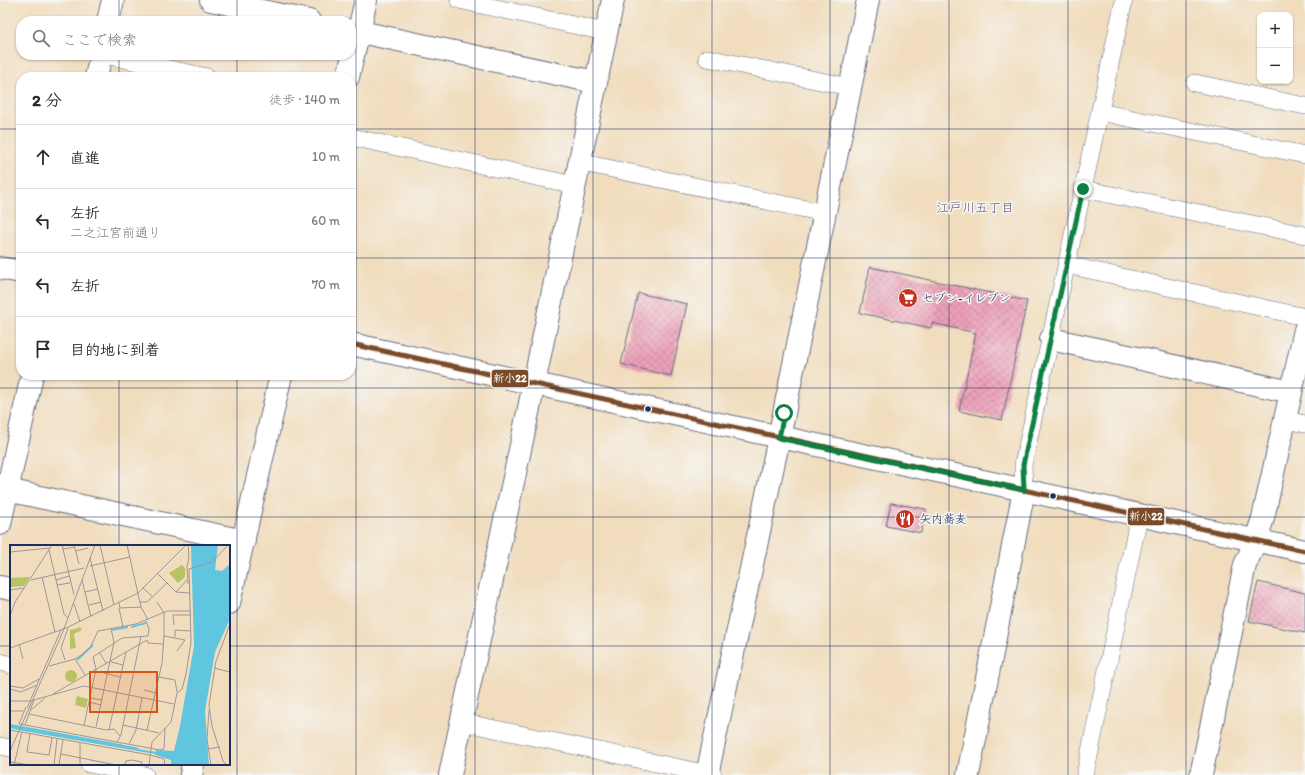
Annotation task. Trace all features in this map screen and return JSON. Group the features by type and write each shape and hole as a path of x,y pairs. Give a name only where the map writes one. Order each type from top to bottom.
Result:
{"street":[{"path":"109,16 113,0"},
{"path":"211,0 286,16"},
{"path":"356,28 366,0"},
{"path":"450,775 534,384 578,162 613,0"},
{"path":"709,775 868,0"},
{"path":"356,31 595,82"},
{"path":"97,72 100,60"},
{"path":"349,72 351,60"},
{"path":"0,268 16,271"},
{"path":"1201,775 1246,565 1296,422 1291,392 1305,330"},
{"path":"1051,339 1291,392"},
{"path":"356,345 1305,551"},
{"path":"0,524 31,380"},
{"path":"230,599 280,380"},
{"path":"7,490 244,541"},
{"path":"968,775 1024,490"},
{"path":"0,587 10,589"},
{"path":"191,775 193,765"}],"lane":[{"path":"458,0 605,32"},
{"path":"1024,490 1023,465 1124,0"},
{"path":"707,58 850,87"},
{"path":"128,60 184,72"},
{"path":"1194,83 1305,106"},
{"path":"1100,112 1305,155"},
{"path":"356,138 574,185"},
{"path":"578,162 825,213"},
{"path":"1083,189 1305,235"},
{"path":"1067,265 1305,330"},
{"path":"1085,775 1139,516"},
{"path":"0,662 10,665"},
{"path":"462,722 709,775"},
{"path":"0,746 10,748"},
{"path":"94,765 145,775"}],"building":[{"path":"870,267 1027,301 1002,420 959,411 976,333 932,323 931,328 860,313"},
{"path":"638,293 687,304 671,376 621,364"},
{"path":"891,503 926,509 921,533 886,526"},
{"path":"1258,582 1305,593 1305,633 1249,621"}],"transit line":[{"name":"新小22","path":"356,345 1305,551"}],"place":[{"name":"セブン-イレブン","path":"908,298"},
{"name":"矢内蕎麦","path":"905,519"}],"district":[{"name":"江戸川五丁目","path":"975,207"}],"route":[{"path":"784,413 779,438 1024,490 1023,465 1083,189"}]}
